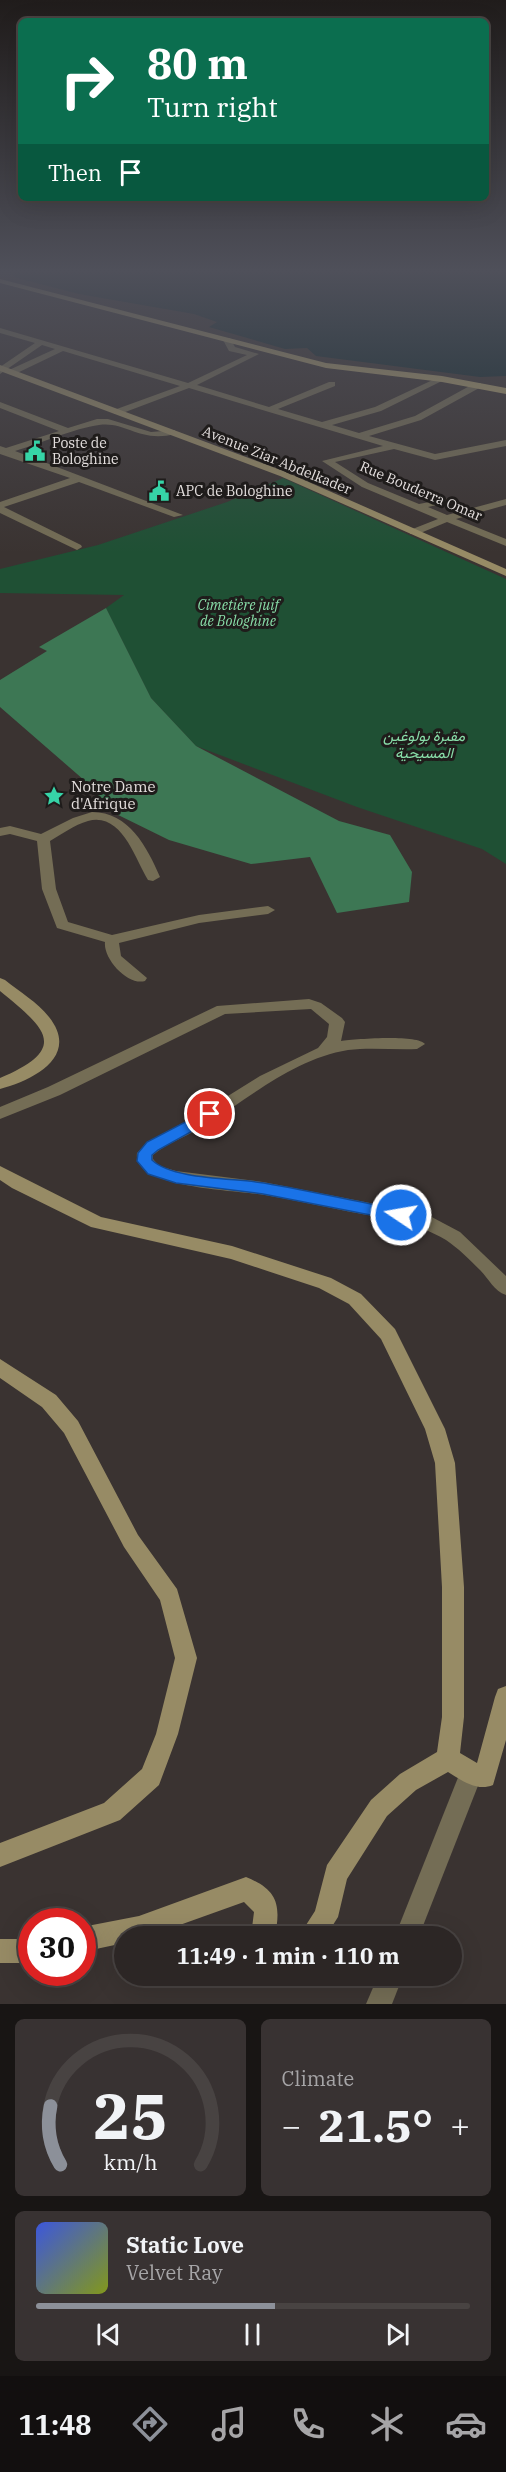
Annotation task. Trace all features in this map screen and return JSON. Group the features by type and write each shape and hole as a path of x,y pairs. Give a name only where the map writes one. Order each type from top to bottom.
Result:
{"main road":[{"path":"339,367 442,379 506,391"}],"street":[{"path":"124,367 435,457 506,443"},
{"path":"117,412 188,386 229,367"},
{"name":"Avenue Ziar Abdelkader","path":"4,370 283,474 506,573"},
{"path":"325,424 378,409 442,379"},
{"path":"271,409 332,384"},
{"path":"361,435 418,418 478,385"},
{"path":"0,405 67,431"},
{"path":"2,451 104,421 156,438 172,432"},
{"name":"Rue Bouderra Omar","path":"393,446 327,461 365,485 506,543"},
{"path":"2,451 178,515"},
{"path":"0,507 80,478"},
{"path":"418,507 447,500"},
{"path":"414,531 448,518 506,502"},
{"path":"0,507 77,547"},
{"path":"0,832 10,830 43,839 75,822 99,816 111,820 131,835 153,877"},
{"path":"43,839 49,889 62,925 112,940 199,919 268,910"},
{"path":"112,940 111,954 140,978"},
{"path":"0,983 49,1024 53,1039 50,1053 37,1067 0,1084"},
{"path":"0,1113 54,1091 222,1009 281,1004 316,1006 337,1022 335,1038 324,1050"},
{"path":"417,1044 341,1046 324,1050 258,1084 195,1124 153,1146 145,1153 144,1161 153,1170 176,1177 263,1188 420,1219 454,1237 487,1266 506,1288"},
{"path":"0,1172 18,1184 97,1222 232,1253 325,1283 355,1299 388,1334 435,1429 445,1463 453,1598 453,1717 448,1759"},
{"path":"0,1367 19,1383 49,1401 71,1427 130,1541 170,1596 186,1658 167,1734 151,1777 112,1812 0,1855"},
{"path":"448,1759 471,1773 485,1777 506,1697"},
{"path":"319,1926 326,1917 336,1874 379,1808 408,1782 448,1759"},
{"path":"411,1926 471,1773"},
{"path":"144,1926 246,1889 258,1897 267,1909 264,1926"},
{"path":"96,1937 114,1933"},
{"path":"0,1951 18,1951"},
{"path":"379,2004 387,1986"}],"green space":[{"name":"Cimetière juif de Bologhine","path":"283,478 506,579 506,864 482,849 357,807 196,746 151,698 106,608 124,595 0,593 0,569 98,545 227,502"},
{"path":"106,608 151,698 196,746 339,821 390,835 412,872 409,902 337,913 310,857 251,864 169,840 108,810 92,787 0,707 0,680 47,651 39,647"}],"water":[{"path":"398,367 506,367 506,376 480,377"}],"place":[{"name":"Poste de Bologhine","path":"35,451"},
{"name":"APC de Bologhine","path":"159,491"},
{"name":"Notre Dame d'Afrique","path":"54,796"}],"route":[{"path":"210,1114 153,1146 145,1153 144,1161 153,1170 176,1177 263,1188 401,1215"}],"park label":[{"name":"مقبرة بولوغين المسيحية","path":"424,744"}]}
